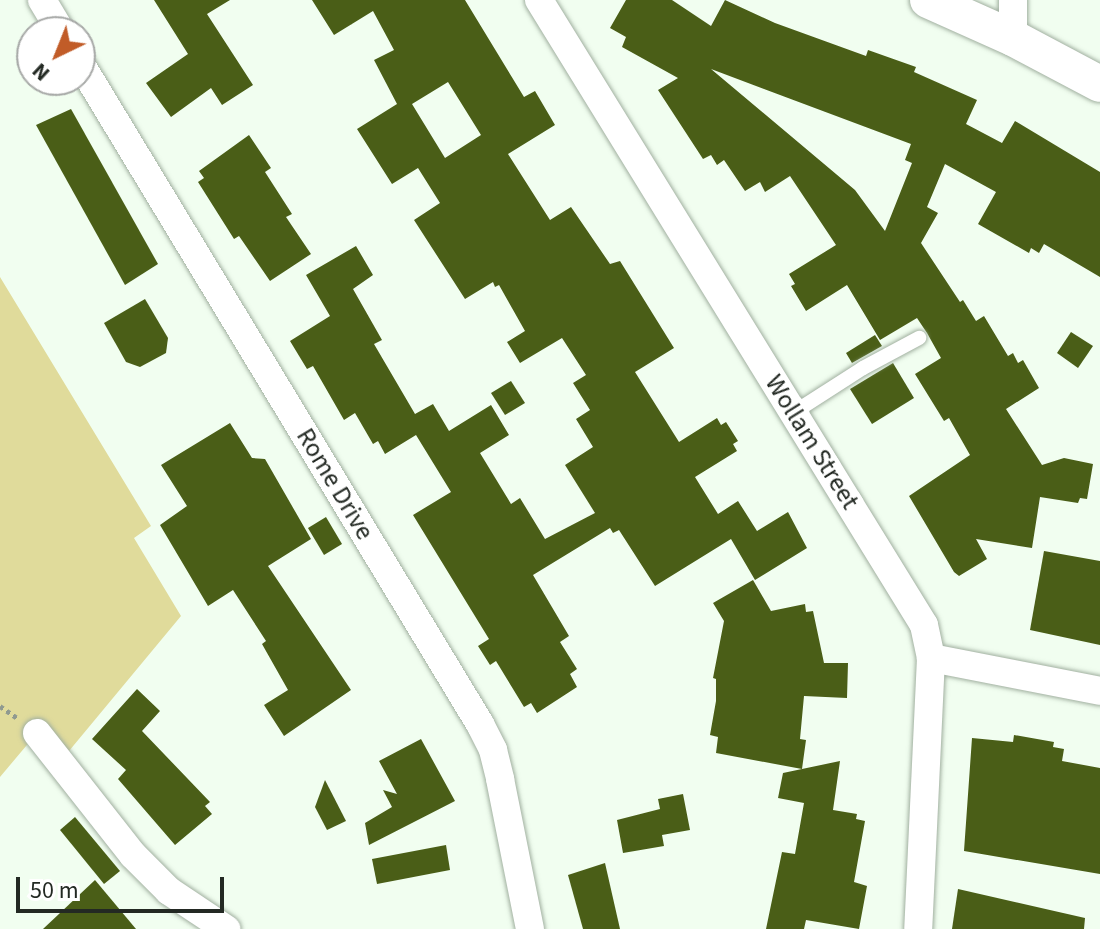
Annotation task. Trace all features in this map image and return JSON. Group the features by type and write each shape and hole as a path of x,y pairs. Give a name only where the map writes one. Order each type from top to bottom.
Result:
{"street":[{"name":"Wollam Street","path":"539,0 924,625 931,658 918,929"},
{"path":"928,0 1013,38 1100,84"},
{"path":"1013,0 1013,38"},
{"name":"Rome Drive","path":"96,89 480,724 493,750 530,929"},
{"path":"931,658 1100,691"},
{"path":"37,733 133,855 169,891 226,929"}],"lane":[{"path":"793,413 863,368 919,338"}],"shaded area":[{"path":"0,277 151,526 134,538 181,616 69,751 37,733 0,777"}],"building":[{"path":"154,0 230,0 207,14 253,85 222,105 211,88 171,117 146,83 188,54"},
{"path":"312,0 465,0 524,97 535,91 555,125 508,154 550,220 571,207 610,264 620,261 674,348 635,372 679,442 717,418 721,425 726,422 738,441 733,444 737,451 695,477 718,514 738,501 757,531 788,512 807,548 755,580 731,539 655,586 619,530 613,533 610,528 533,575 569,636 560,642 577,669 570,674 577,687 537,713 531,703 524,707 496,661 490,665 478,646 489,639 413,515 451,492 416,435 385,454 378,441 373,444 355,413 344,420 313,366 307,369 290,341 330,316 306,275 356,246 373,275 353,289 382,340 374,344 415,414 433,404 449,431 491,405 509,435 480,453 511,504 520,498 545,539 595,513 565,465 593,447 576,419 590,410 573,383 586,375 562,338 520,363 507,342 525,331 499,285 495,287 493,282 465,299 414,220 440,203 418,168 392,184 357,129 397,104 374,60 394,50 373,11 334,35","holes":["448,82 481,135 445,158 412,104"]},
{"path":"626,0 672,0 711,26 725,0 775,23 866,56 868,50 916,67 914,72 977,100 966,124 1002,143 1015,121 1100,172 1100,277 1044,244 1039,253 1031,248 1029,253 978,224 996,192 945,164 927,207 938,213 921,243 960,302 963,300 976,321 984,316 1008,356 1013,353 1018,363 1023,360 1039,388 1006,409 1042,465 1064,458 1093,464 1087,499 1080,498 1078,503 1040,497 1032,548 976,539 987,559 959,576 954,572 909,496 970,455 949,418 944,421 915,374 941,358 927,333 917,318 880,340 847,285 806,311 791,286 795,284 789,274 836,245 790,176 765,192 760,182 745,191 724,160 717,165 711,155 703,159 658,90 678,78 622,47 626,37 610,28","holes":["711,69 911,144 905,160 912,163 885,231 855,190"]},
{"path":"71,109 158,264 125,285 36,125"},
{"path":"249,135 271,168 265,172 292,214 286,217 311,254 270,281 239,236 234,239 198,182 204,178 199,171"},
{"path":"145,299 168,338 166,353 140,367 126,362 104,323"},
{"path":"1071,332 1093,346 1078,368 1057,353"},
{"path":"875,335 882,346 852,363 846,353"},
{"path":"893,363 914,398 872,424 850,389"},
{"path":"511,381 525,403 505,415 491,393"},
{"path":"230,423 252,458 265,459 311,539 268,566 351,690 284,736 264,705 288,690 262,644 266,641 233,590 208,606 160,525 187,506 161,465"},
{"path":"326,517 342,544 324,555 308,528"},
{"path":"1044,551 1100,561 1100,645 1030,630"},
{"path":"753,580 771,611 805,604 806,612 813,611 824,663 848,663 847,698 804,696 800,739 806,740 802,769 716,753 718,737 710,735 716,701 716,679 713,678 724,621 713,603"},
{"path":"137,689 160,711 142,731 210,802 205,806 212,814 175,845 118,779 126,770 92,739"},
{"path":"1014,735 1054,742 1053,747 1064,749 1062,761 1100,768 1100,874 964,851 972,738 1013,742"},
{"path":"421,739 455,801 369,845 365,823 392,807 383,790 397,794 379,761"},
{"path":"840,761 833,810 857,814 856,819 865,821 854,882 867,886 859,929 806,920 804,929 766,929 782,852 795,854 804,803 778,798 783,773"},
{"path":"325,780 346,821 327,830 315,807"},
{"path":"683,794 690,830 662,835 664,846 623,853 617,820 660,809 658,799"},
{"path":"75,817 120,871 104,884 60,830"},
{"path":"446,845 450,870 377,884 372,859"},
{"path":"605,863 620,929 583,929 568,875"},
{"path":"95,880 136,929 43,929"},
{"path":"958,889 1085,918 1084,929 952,929"}]}
